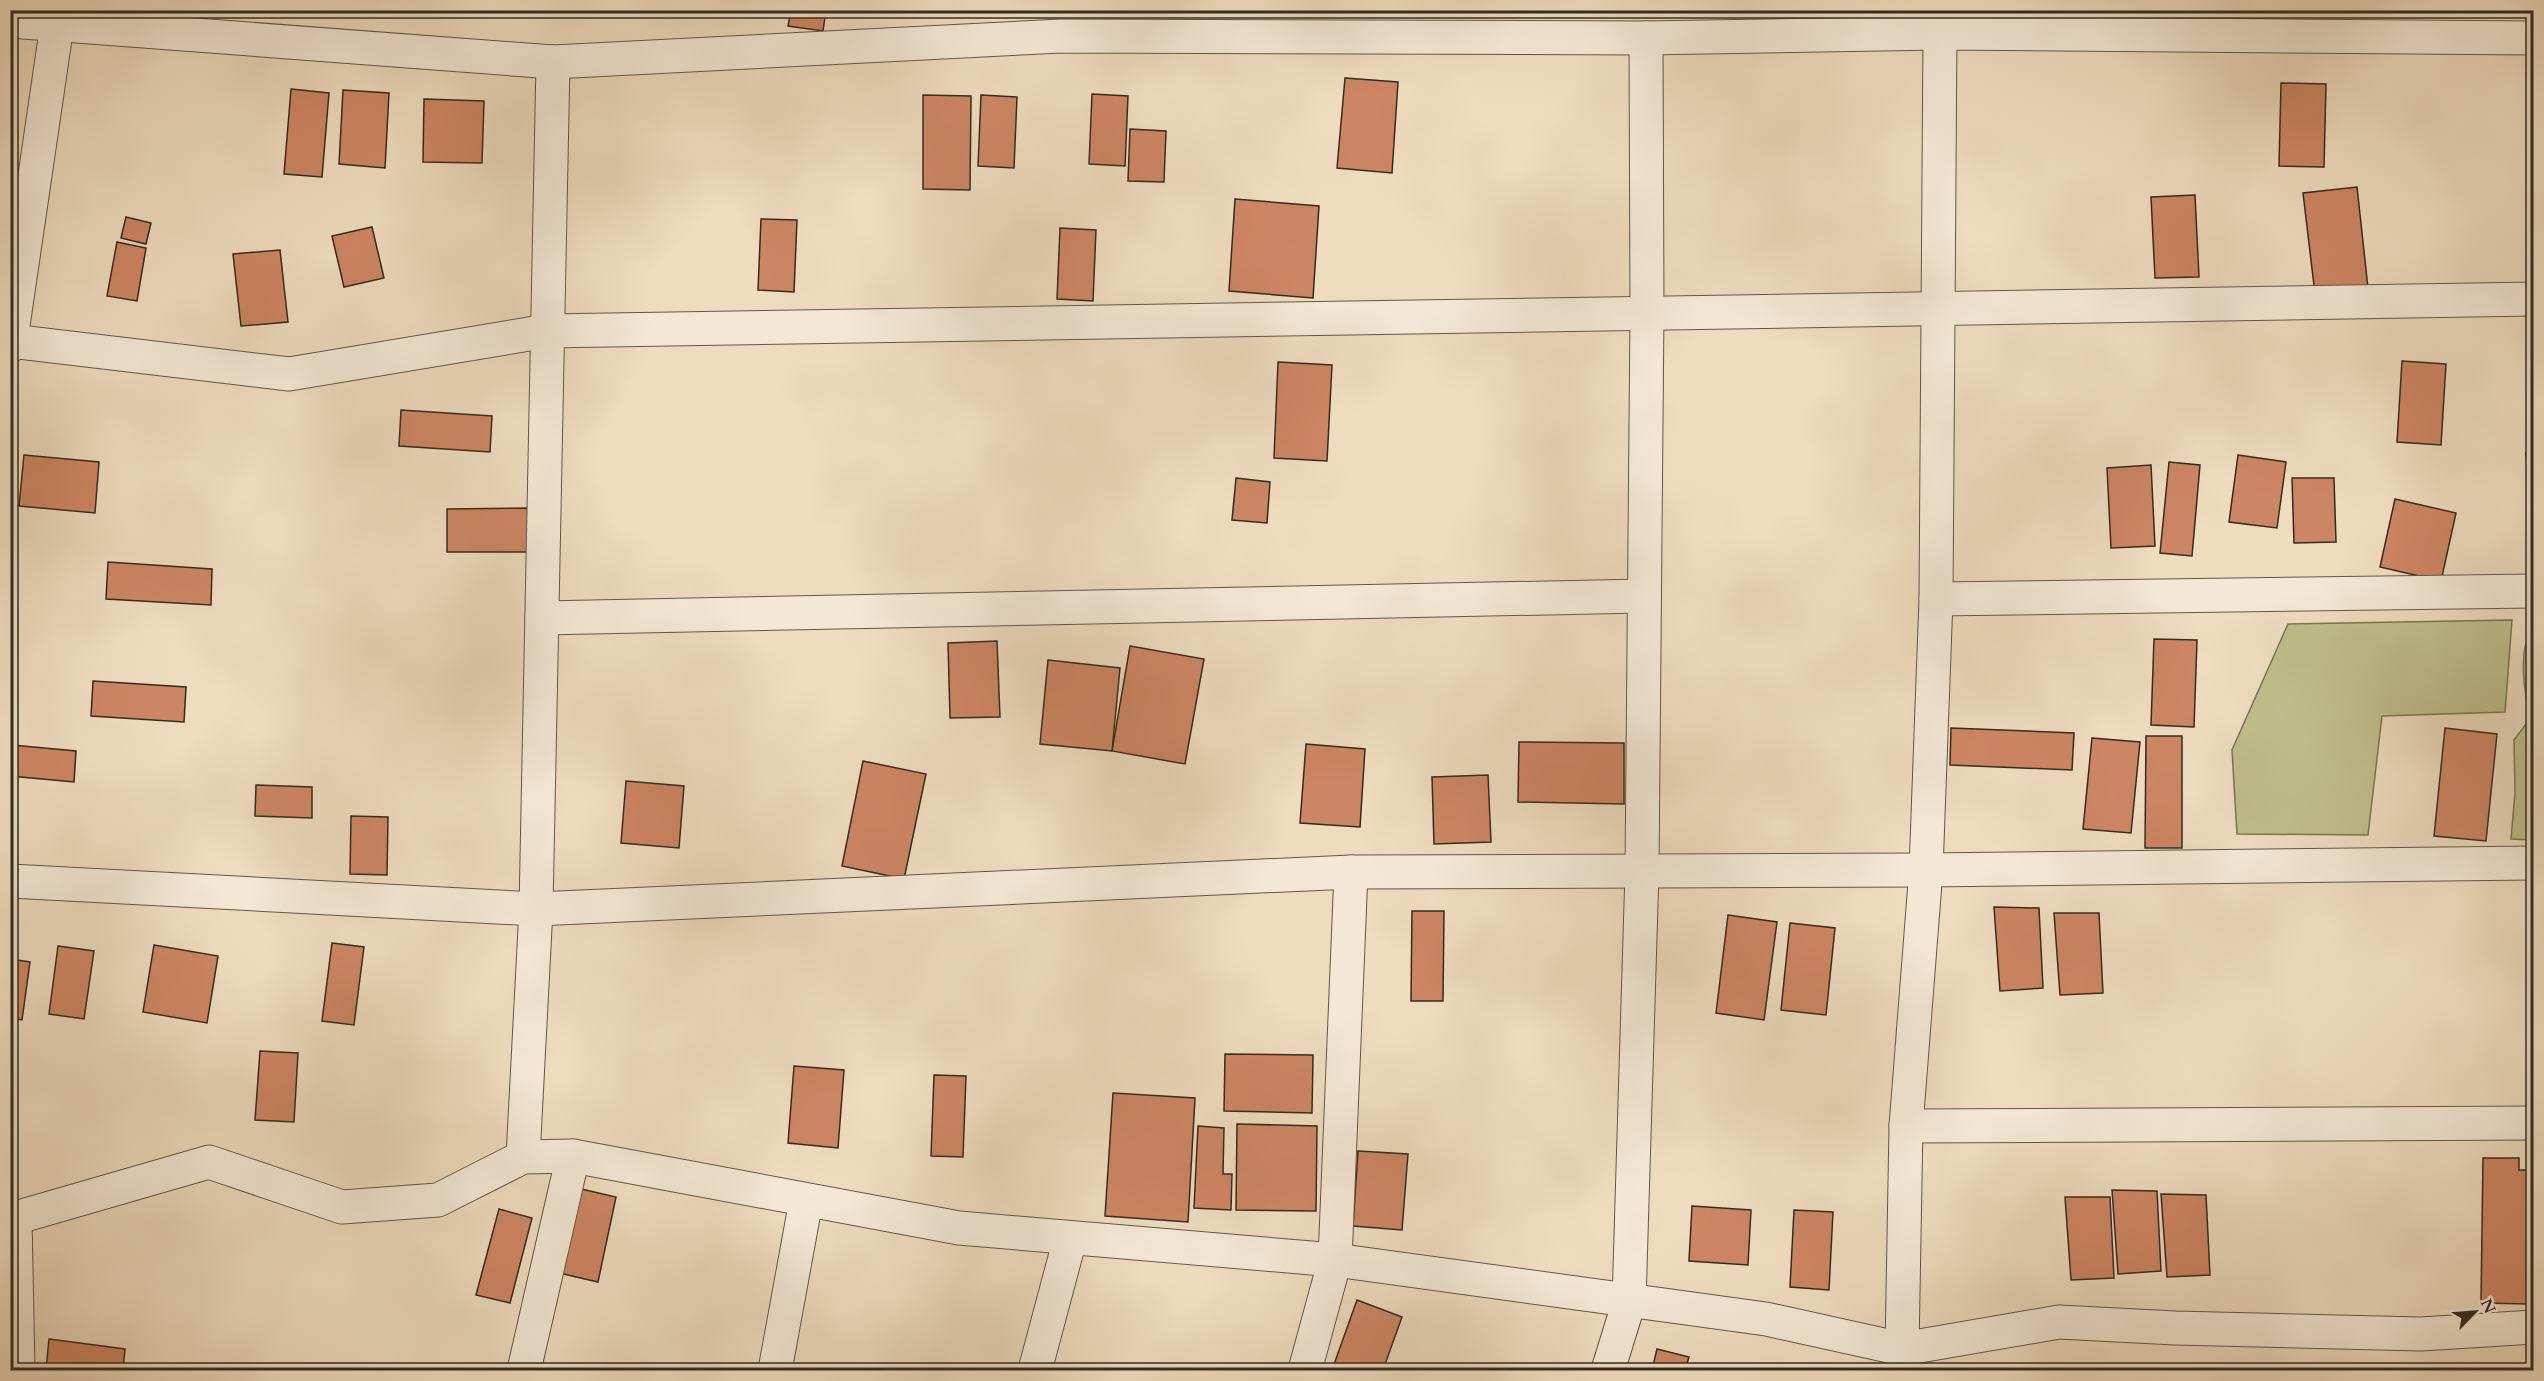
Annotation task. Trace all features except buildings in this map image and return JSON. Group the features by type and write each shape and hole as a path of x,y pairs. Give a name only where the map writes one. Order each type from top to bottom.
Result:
{"street":[{"path":"10,21 553,62 1061,36 1646,38 1940,33 2534,38"},
{"path":"57,25 11,343 289,374 547,331 2534,299"},
{"path":"1902,1350 1905,1126 1926,870 1936,599 1940,33"},
{"path":"1608,1371 1629,1302 1642,872 1647,312 1646,38"},
{"path":"523,1157 536,909 553,62"},
{"path":"1936,599 2534,591"},
{"path":"542,618 1644,596"},
{"path":"10,881 536,909 1351,872 1926,870 2534,863"},
{"path":"1305,1371 1335,1260 1351,872"},
{"path":"1905,1126 2534,1123"},
{"path":"524,1371 573,1156"},
{"path":"18,1371 13,1218 209,1162 342,1207 438,1200 523,1157 573,1156 959,1228 1335,1260 1766,1319 1902,1350 2059,1322 2175,1328 2421,1334 2534,1327"},
{"path":"775,1371 806,1201"},
{"path":"1035,1371 1070,1239"}],"shaded area":[{"path":"2512,620 2505,712 2382,716 2368,835 2237,834 2232,750 2288,624"},
{"path":"2533,630 2533,840 2511,839 2515,793 2514,740 2532,716 2524,684 2524,659 2528,637"}]}
